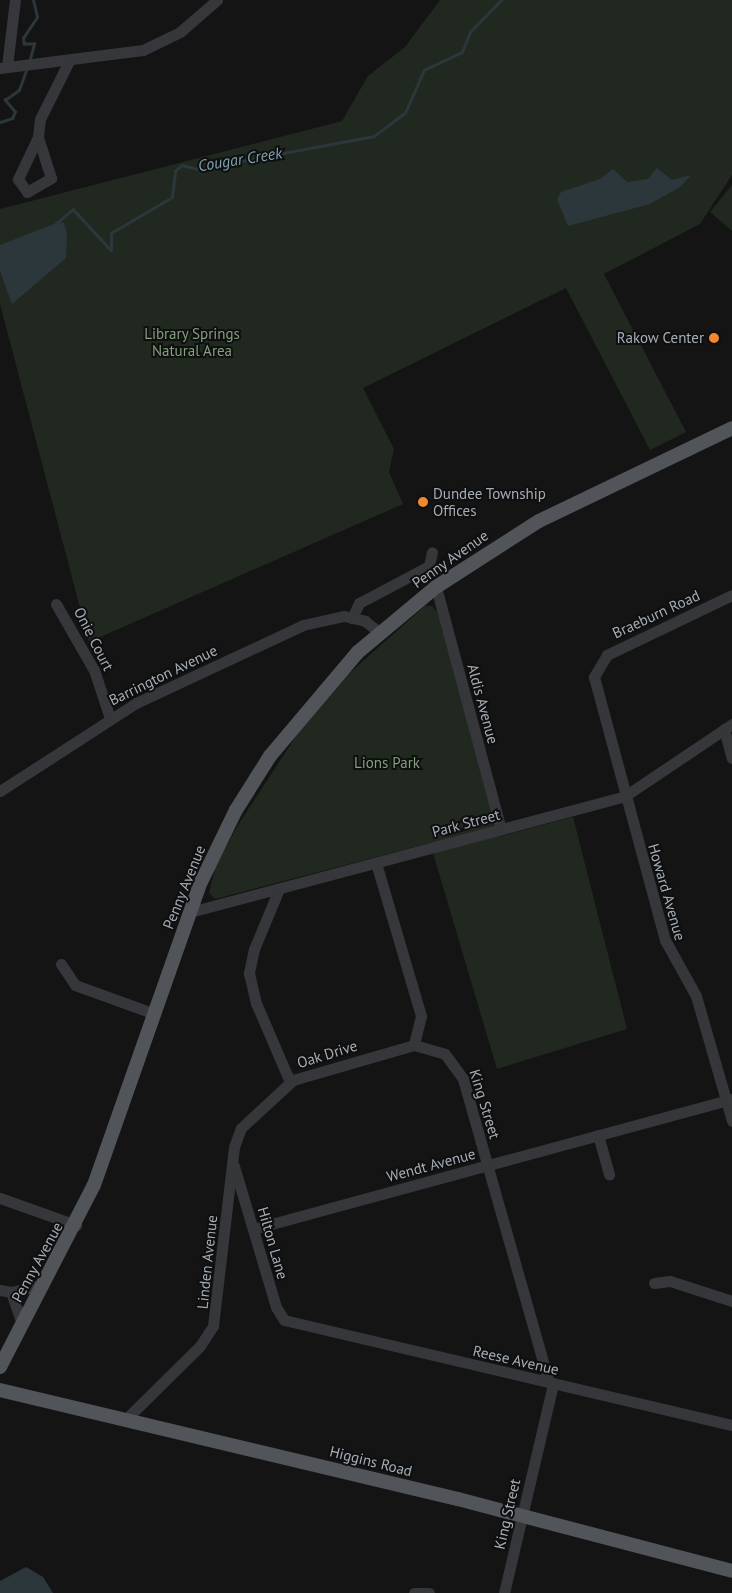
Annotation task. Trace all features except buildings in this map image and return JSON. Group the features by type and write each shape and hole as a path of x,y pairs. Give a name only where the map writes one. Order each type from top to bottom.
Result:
{"main road":[{"name":"Penny Avenue","path":"0,1367 42,1285 76,1225 108,1150 190,912 225,832 267,760 318,696 379,632 436,587 539,521 732,428"},
{"name":"Higgins Road","path":"0,1390 523,1515 732,1571"}],"street":[{"path":"15,0 4,67 130,54 161,44 217,0"},
{"path":"38,137 40,119 69,61"},
{"path":"352,618 359,603 429,566 432,552"},
{"name":"Aldis Avenue","path":"436,587 501,829"},
{"name":"Braeburn Road","path":"597,665 612,652 732,595"},
{"name":"Onie Court","path":"56,604 65,613 78,645 94,670 110,718"},
{"name":"Barrington Avenue","path":"0,792 110,718 303,625 328,617 352,618 379,632"},
{"name":"Howard Avenue","path":"597,665 595,685 665,940 696,996 729,1100 732,1121"},
{"path":"728,726 732,758"},
{"name":"Park Street","path":"190,912 624,796 728,726"},
{"path":"376,863 421,1014 414,1045"},
{"path":"279,889 254,949 249,973 256,1003 290,1082"},
{"path":"61,964 75,985 155,1014"},
{"name":"Oak Drive","path":"232,1162 242,1128 290,1082 414,1045"},
{"name":"King Street","path":"414,1045 440,1051 457,1065 551,1384 504,1593"},
{"name":"Wendt Avenue","path":"253,1229 729,1100"},
{"path":"598,1135 609,1174"},
{"name":"Hilton Lane","path":"232,1162 278,1313 294,1323"},
{"name":"Linden Avenue","path":"126,1420 197,1350 213,1326 232,1162"},
{"path":"0,1198 76,1225"},
{"path":"654,1283 670,1281 732,1301"},
{"path":"22,1324 6,1291 42,1285"},
{"name":"Reese Avenue","path":"294,1323 732,1425"},
{"path":"414,1593 429,1593"}],"green space":[{"name":"Library Springs Natural Area","path":"440,0 732,0 732,175 700,224 604,274 686,432 650,450 566,288 363,388 394,449 389,472 403,504 89,642 0,304 0,209 342,121 368,76 405,47"},
{"path":"732,185 732,231 710,212"},
{"name":"Lions Park","path":"425,606 432,606 438,613 498,837 573,817 627,1029 497,1069 430,843 215,899 209,893 216,865 238,825 302,727 345,677"}],"shaded area":[{"path":"657,168 672,180 691,175 680,187 650,204 568,226 557,199 561,192 600,179 613,169 627,182 648,179"},
{"path":"59,222 64,223 67,234 66,258 12,304 0,271 0,245"},
{"path":"26,1567 43,1577 53,1593 0,1593 0,1581"}],"waterway":[{"path":"30,59 34,44 24,44 23,38 37,17 33,0"},
{"name":"Cougar Creek","path":"53,226 73,209 111,250 111,233 172,197 175,171 182,165 198,169 374,136 405,113 424,70 462,52 470,32 501,0"},
{"path":"0,122 12,118 15,112 5,100 19,90 26,71"}],"place":[{"name":"Rakow Center","path":"714,338"},
{"name":"Dundee Township Offices","path":"423,502"}]}
